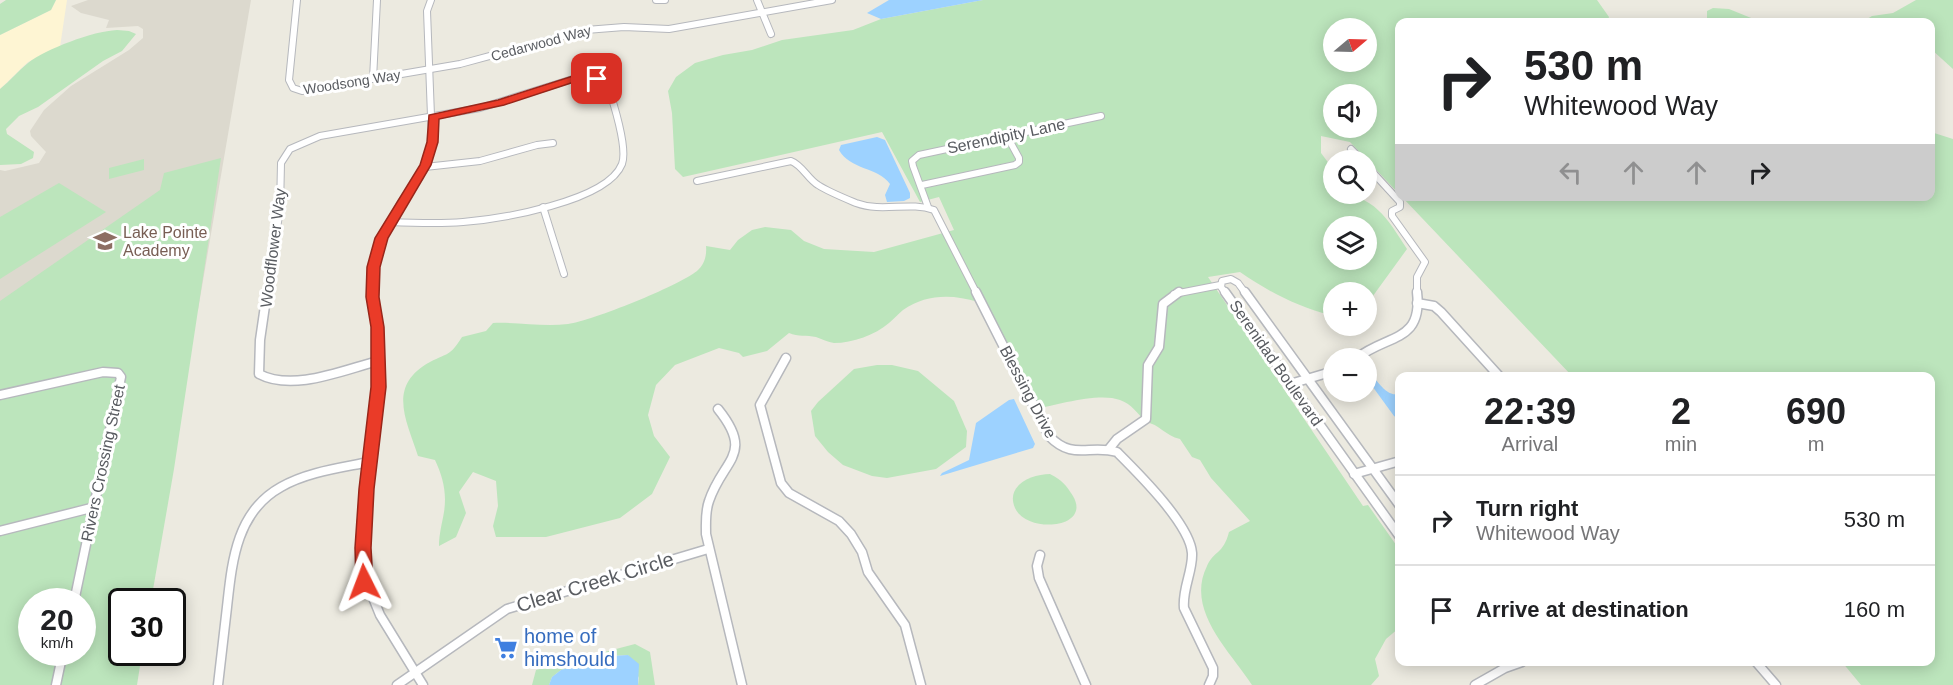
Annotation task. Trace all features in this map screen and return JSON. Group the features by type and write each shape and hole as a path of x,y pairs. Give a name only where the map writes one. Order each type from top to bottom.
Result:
{"street":[{"name":"Woodsong Way","path":"297,0 289,65 291,87 302,91 429,70"},
{"path":"374,80 377,0"},
{"path":"423,685 364,582 363,548 369,462 376,418 378,362 373,274 379,244 424,167 432,142 433,117 427,11 431,0"},
{"path":"656,0 665,0"},
{"path":"757,0 771,34"},
{"name":"Cedarwood Way","path":"429,70 484,59 586,30 624,27 669,29 832,0"},
{"path":"390,222 471,222 543,207 603,186 619,171 624,153 613,101 605,82 588,78 576,78 501,102 433,117"},
{"name":"Serendipity Lane","path":"912,160 919,155 1101,116"},
{"name":"Woodflower Way","path":"378,362 297,380 273,380 259,374 260,340 280,209 281,163 290,149 311,138 433,117"},
{"path":"922,185 1015,165 1019,162 1019,158 1007,136"},
{"path":"424,167 480,161 539,144 553,143"},
{"name":"Blessing Drive","path":"912,160 928,207 938,215 1049,436 1059,446 1069,450 1084,452 1108,449"},
{"path":"697,181 794,162 819,186 859,204 882,209 928,207"},
{"path":"1377,177 1395,197"},
{"path":"1374,348 1391,342 1414,324 1417,303 1416,276 1425,262 1392,216 1392,211 1400,207 1399,201"},
{"path":"543,207 564,274"},
{"name":"Serenidad Boulevard","path":"1395,499 1238,283 1228,279 1222,281 1220,285 1395,530"},
{"path":"1209,685 1214,676 1213,668 1183,603 1192,553 1190,541 1169,508 1148,482 1121,455 1108,449 1117,439 1146,419 1148,365 1159,346 1163,304 1175,293 1220,285"},
{"path":"1417,303 1434,306 1441,312 1495,372"},
{"path":"786,358 760,405 781,483 789,493 838,521 851,534 862,552 868,572 907,629 921,685"},
{"name":"Rivers Crossing Street","path":"0,395 103,372 118,373 122,382 77,588"},
{"path":"1290,384 1323,374"},
{"path":"718,410 733,427 735,453 708,504 706,515 708,549 720,586 742,685"},
{"path":"218,685 232,561 236,541 247,516 265,498 286,484 369,462"},
{"path":"1354,474 1395,462"},
{"path":"0,531 95,507"},
{"name":"Clear Creek Circle","path":"397,685 507,609 518,604 708,549"},
{"path":"1040,555 1037,566 1039,578 1086,685"},
{"path":"56,685 60,666"},
{"path":"1475,685 1501,666"},
{"path":"1759,666 1776,685"}],"shaded area":[{"path":"56,0 67,0 60,47 28,62 0,89 0,35 51,10"},
{"name":"Lake Pointe Academy","path":"88,0 251,0 198,310 0,353 0,170 5,171 39,163 46,152 31,136 30,131 44,110 71,86 129,50 143,38 143,29 138,26 106,28 109,20 81,13 71,6"}],"green space":[{"path":"6,0 56,0 51,10 0,35 0,4"},
{"path":"983,0 1597,0 1609,18 1395,18 1395,190 1377,171 1377,150 1358,150 1350,142 1331,138 1377,138 1377,84 1323,84 1321,153 1323,156 1323,204 1370,204 1386,218 1407,249 1377,290 1377,282 1323,282 1323,313 1283,298 1240,272 1208,277 1363,506 1368,505 1395,543 1395,631 1386,639 1375,659 1379,676 1371,685 1252,685 1213,629 1202,598 1202,582 1210,561 1224,545 1229,532 1250,521 1211,478 1200,460 1192,457 1180,439 1145,422 1134,409 1124,402 1101,397 1035,409 978,302 959,298 939,297 921,301 903,310 877,331 856,340 834,343 816,337 789,333 767,351 743,357 739,353 719,348 675,365 656,385 648,415 654,436 670,457 652,494 620,518 546,537 496,537 493,526 498,506 496,481 473,472 459,492 466,513 456,537 439,546 445,505 444,485 435,460 418,456 405,417 404,393 416,371 451,351 462,337 486,331 493,323 568,324 615,310 654,294 697,271 702,266 706,246 730,250 738,240 752,230 765,227 791,230 804,241 824,249 874,252 954,230 939,197 920,202 882,132 683,177 675,169 672,113 668,91 676,77 695,63 752,50 782,40 853,30 881,19"},
{"path":"1916,0 1953,0 1953,69 1935,53 1935,18 1869,18 1893,13"},
{"path":"1713,8 1729,9 1751,18 1707,18 1707,11"},
{"path":"117,30 136,34 122,51 103,61 38,107 19,116 6,129 7,134 34,152 33,158 21,164 0,165 0,89 28,63 46,52 83,37"},
{"path":"1935,133 1953,139 1953,685 1861,685 1845,666 1935,666 1935,372 1568,372 1406,201 1935,201"},
{"path":"221,158 174,469 153,588 108,588 108,666 140,666 137,685 0,685 0,301 160,190 164,173"},
{"path":"144,159 144,170 109,179 109,168"},
{"path":"59,183 106,212 0,279 0,217"},
{"path":"892,365 918,371 954,401 967,431 966,447 936,469 887,478 872,476 843,465 828,452 815,436 811,411 854,369"},
{"path":"1050,474 1058,478 1073,496 1076,507 1074,515 1056,524 1032,522 1015,508 1014,493 1022,482 1036,476"},
{"path":"635,644 650,652 655,685 638,685 639,678 628,655 612,656 561,670 552,677 549,685 532,685 536,670"}],"water":[{"path":"889,0 983,0 881,19 867,13"},
{"path":"877,137 885,140 910,193 910,198 904,201 887,202 885,195 890,184 885,178 850,161 839,150 841,145"},
{"path":"1377,381 1389,393 1395,394 1394,416 1377,393"},
{"path":"1014,399 1035,444 1033,448 940,476 969,460 976,423 1009,400"},
{"path":"628,655 639,664 638,685 549,685 552,677 561,670 612,656"}],"place":[{"name":"Lake Pointe Academy","path":"105,241"},
{"name":"home of himshould","path":"506,648"}],"route":[{"path":"364,582 366,489 378,387 377,327 372,297 374,267 381,238 401,202 420,177 425,165 434,132 433,117 480,108 576,78 597,79"}]}
